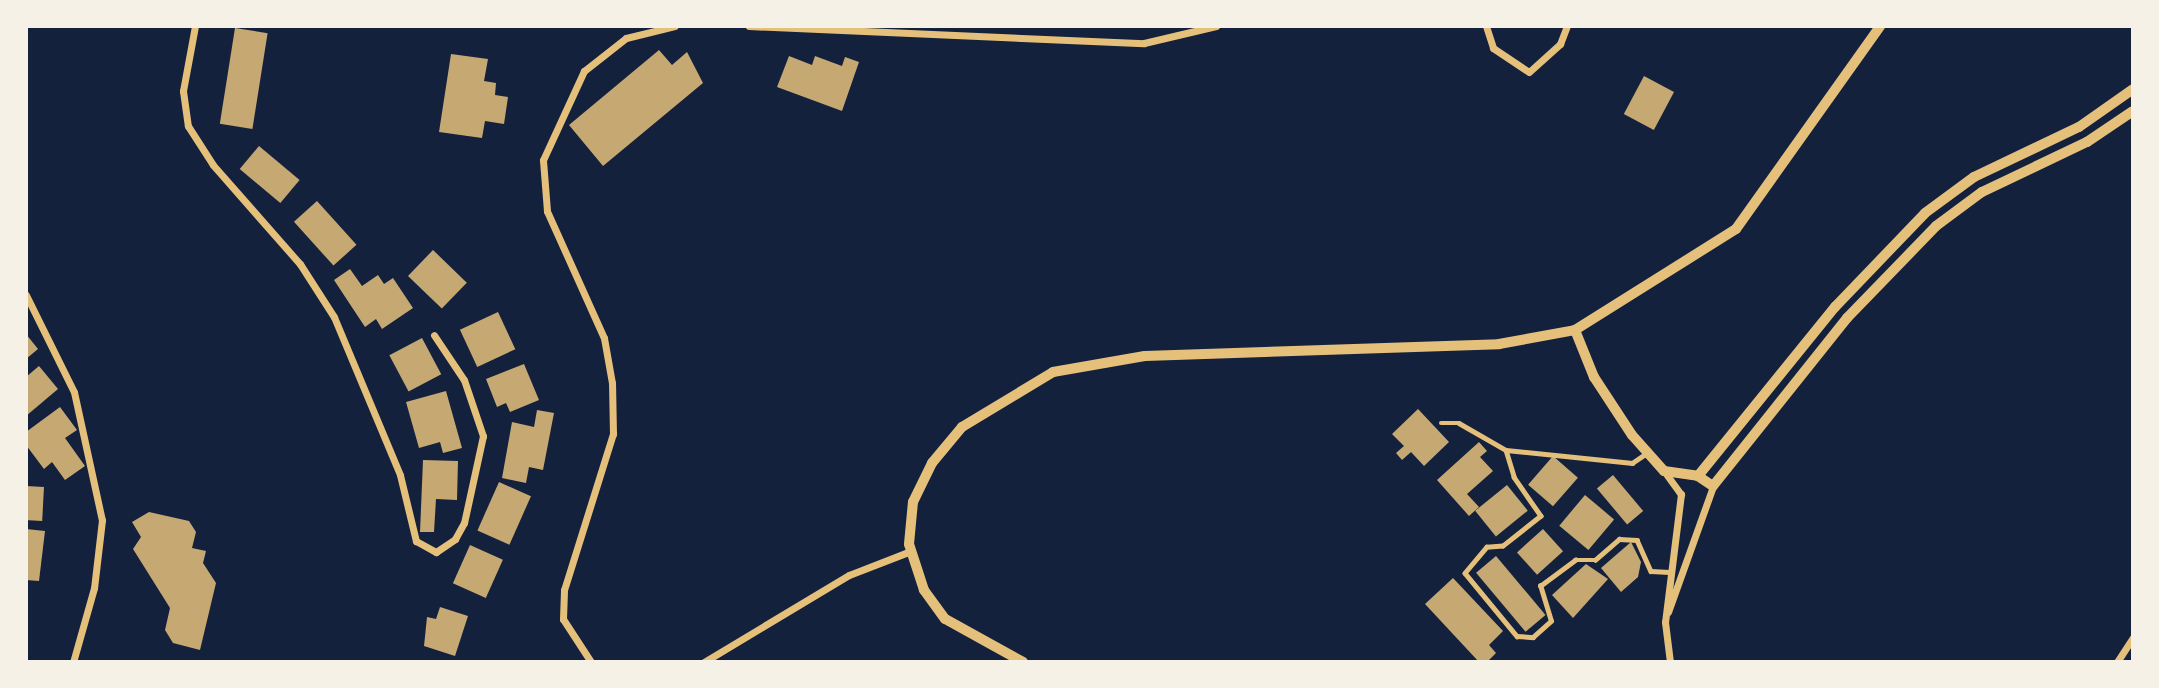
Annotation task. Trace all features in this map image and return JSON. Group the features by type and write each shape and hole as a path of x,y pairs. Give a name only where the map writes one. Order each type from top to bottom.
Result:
{"street":[{"path":"195,26 183,91 188,126 213,165 300,264 334,317 400,475 416,541 436,552 455,539 464,523 483,436 464,380 435,335"},
{"path":"591,662 563,619 564,590 613,434 612,383 604,338 547,211 543,159 584,71 626,38 675,26"},
{"path":"749,26 1144,43 1216,26"},
{"path":"1486,26 1493,48 1529,72 1560,44 1567,26"},
{"path":"1023,662 945,619 924,590 911,551 913,502 932,463 962,426 1054,372 1248,348 1537,341 1575,330 1736,229 1880,26"},
{"path":"1698,476 1835,307 1924,213 1974,177 2079,127 2133,89"},
{"path":"1665,622 1713,486 1847,318 1936,226 1982,192 2133,111"},
{"path":"26,295 74,392 102,520 94,588 73,662"},
{"path":"1575,330 1609,404 1681,494 1669,572 1665,622 1670,662"},
{"path":"1664,471 1698,476 1713,486"},
{"path":"704,662 849,575 911,551"},
{"path":"2116,662 2133,637"}],"lane":[{"path":"1441,422 1459,423 1506,450 1632,463 1647,453"},
{"path":"1506,450 1514,477 1541,516 1503,547 1487,547 1465,573 1517,636 1533,636 1551,621 1540,586 1575,560 1595,560 1619,539 1637,540 1651,571 1669,572"}],"building":[{"path":"235,28 268,33 252,129 220,124"},
{"path":"659,50 672,65 687,52 703,83 603,166 569,125"},
{"path":"451,54 488,59 484,81 496,83 495,95 508,97 504,124 485,121 482,138 439,132"},
{"path":"789,56 812,65 815,56 842,66 845,57 859,62 842,111 777,87"},
{"path":"1644,76 1674,92 1654,130 1624,114"},
{"path":"259,146 300,180 280,203 240,169"},
{"path":"317,201 356,245 333,266 294,222"},
{"path":"433,250 467,283 442,309 408,276"},
{"path":"350,269 362,286 378,275 384,284 393,278 413,308 382,329 376,319 365,327 334,280"},
{"path":"498,312 515,349 477,367 460,330"},
{"path":"26,334 38,349 26,359"},
{"path":"422,338 441,374 409,392 389,355"},
{"path":"524,364 539,400 510,412 506,403 497,407 486,379"},
{"path":"39,366 58,389 26,416 26,377"},
{"path":"446,391 462,448 443,453 440,442 419,448 406,402"},
{"path":"60,407 77,430 65,438 85,466 65,480 52,462 44,469 26,445 26,432"},
{"path":"1418,409 1449,442 1424,466 1411,452 1402,460 1396,453 1404,446 1392,434"},
{"path":"537,410 554,413 543,470 529,467 526,483 502,478 512,422 534,427"},
{"path":"1479,442 1487,451 1480,457 1493,471 1467,494 1479,507 1469,516 1437,480"},
{"path":"1553,456 1578,478 1553,506 1528,485"},
{"path":"423,460 458,461 457,500 436,499 434,532 420,532"},
{"path":"1613,475 1643,511 1627,525 1597,488"},
{"path":"499,482 531,496 509,545 477,530"},
{"path":"1507,485 1528,511 1496,536 1475,511"},
{"path":"26,486 44,487 42,521 26,520"},
{"path":"1585,495 1614,519 1588,550 1559,526"},
{"path":"149,512 189,521 196,532 192,548 206,551 203,563 216,583 200,650 173,643 165,630 170,608 133,549 141,537 132,522"},
{"path":"26,529 45,531 39,581 26,580"},
{"path":"1543,529 1563,551 1537,575 1517,552"},
{"path":"1631,542 1641,562 1638,577 1621,592 1601,568"},
{"path":"470,545 503,560 486,598 453,583"},
{"path":"1496,556 1545,615 1526,632 1476,573"},
{"path":"1586,564 1608,579 1573,618 1552,595"},
{"path":"1453,578 1503,631 1489,645 1496,653 1487,662 1479,662 1425,604"},
{"path":"440,607 468,616 455,656 424,646 427,617 436,619"}]}
